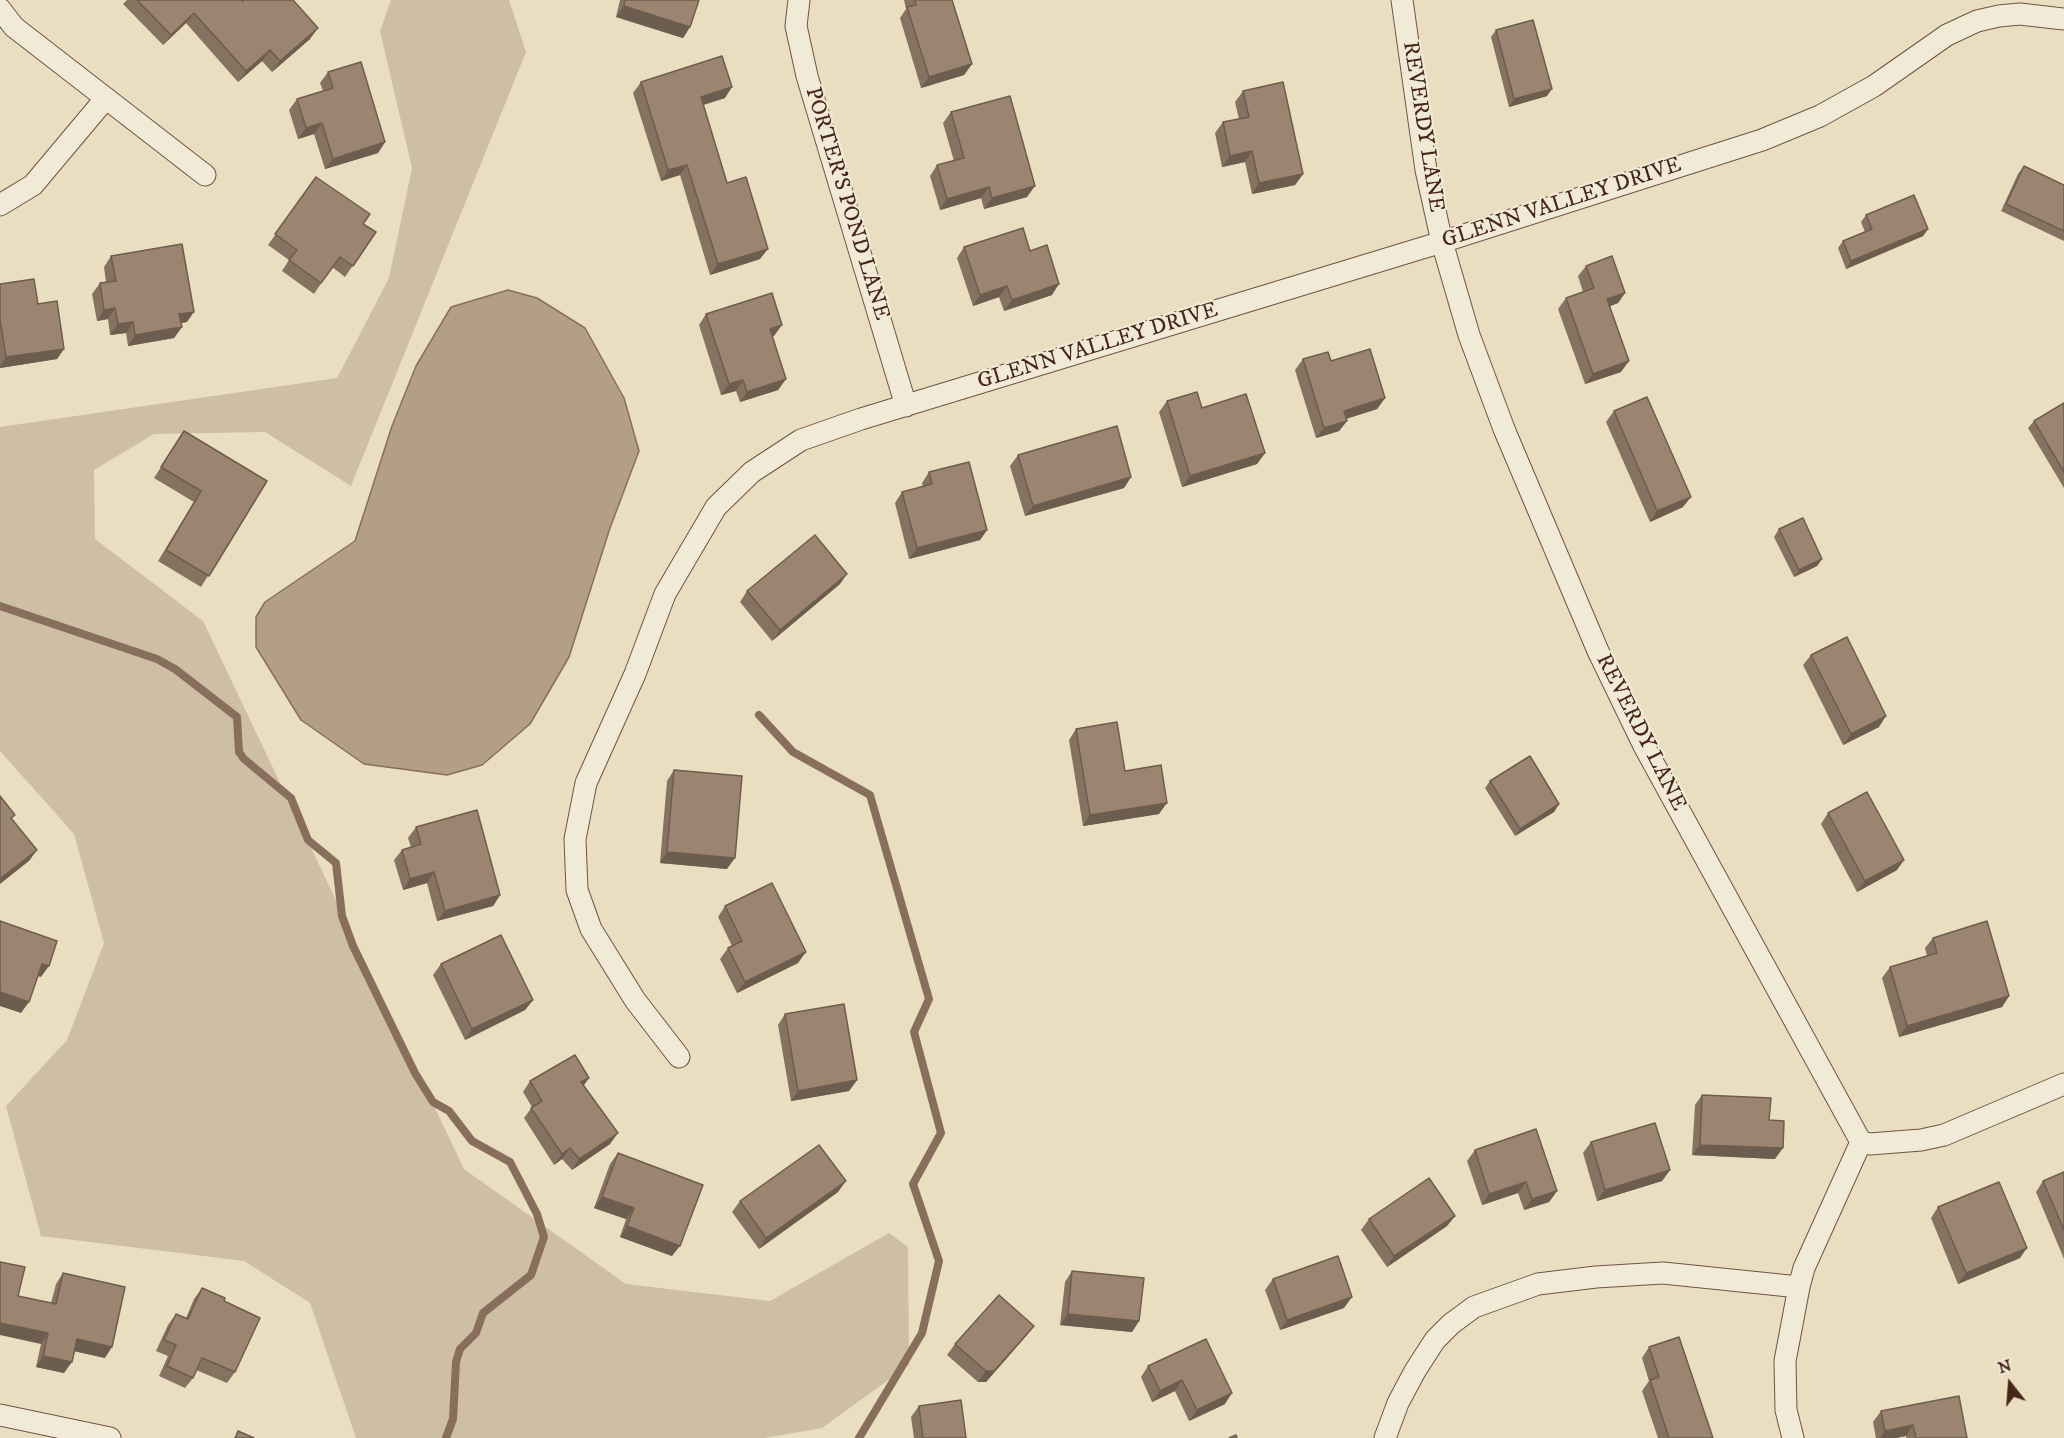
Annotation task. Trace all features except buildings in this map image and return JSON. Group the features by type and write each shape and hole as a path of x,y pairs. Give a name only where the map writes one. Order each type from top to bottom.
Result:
{"street":[{"name":"PORTER'S POND LANE","path":"799,0 796,26 807,76 906,406"},
{"name":"REVERDY LANE","path":"1402,0 1426,170 1457,298 1484,377 1598,651 1644,746 1861,1142"},
{"path":"0,9 14,27 205,175"},
{"name":"GLENN VALLEY DRIVE","path":"679,1057 635,1000 591,929 577,890 575,839 586,783 635,674 665,594 716,507 752,472 801,440 1442,242 1762,140 1810,120 1874,86 1947,35 1977,21 2020,14 2064,20"},
{"path":"0,205 33,185 106,98"},
{"path":"1793,1438 1786,1410 1785,1361 1799,1287 1804,1268 1861,1142 1870,1144 1921,1140 1944,1135 2064,1084"},
{"path":"1385,1438 1409,1381 1435,1340 1451,1324 1474,1307 1538,1284 1596,1277 1663,1273 1799,1287"},
{"path":"0,1415 110,1438"}],"shaded area":[{"path":"391,0 509,0 526,52 351,486 265,432 154,434 94,470 95,539 203,621 464,1169 626,1284 770,1301 889,1233 908,1247 909,1365 822,1428 765,1438 356,1438 310,1303 244,1261 41,1236 6,1106 67,1040 104,943 74,834 0,751 0,427 337,378 389,278 412,168 380,31"},
{"path":"508,290 537,298 585,328 624,398 639,451 610,528 569,657 530,724 482,765 447,775 364,764 301,720 256,647 256,617 265,602 355,541 392,426 416,366 451,307"}],"waterway":[{"path":"0,606 157,659 175,669 237,717 239,752 244,759 291,798 308,840 336,863 342,916 353,946 415,1073 433,1102 449,1111 472,1141 510,1162 537,1214 544,1237 531,1275 483,1313 476,1333 460,1349 456,1362 453,1419 446,1438"},
{"path":"759,715 793,752 870,795 929,999 914,1032 941,1133 913,1184 939,1261 922,1333 859,1438"}]}
